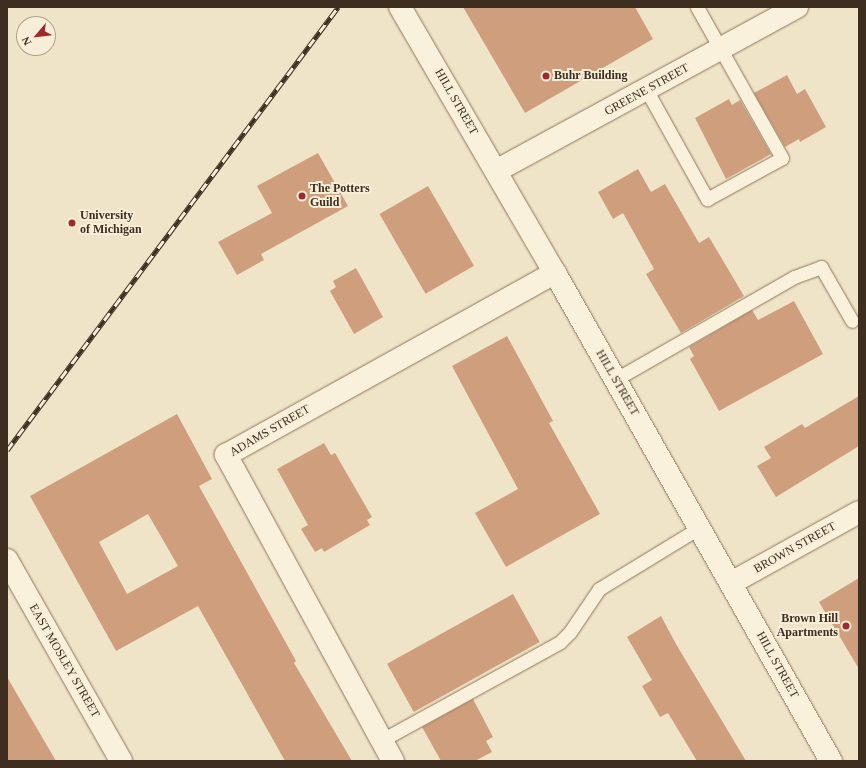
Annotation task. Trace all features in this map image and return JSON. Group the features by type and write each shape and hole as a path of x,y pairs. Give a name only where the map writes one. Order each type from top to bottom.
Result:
{"street":[{"name":"HILL STREET","path":"400,7 555,273 831,761"},
{"name":"GREENE STREET","path":"496,171 647,91 797,7"},
{"name":"ADAMS STREET","path":"393,761 226,455 555,273"},
{"name":"BROWN STREET","path":"731,583 859,512"},
{"name":"EAST MOSLEY STREET","path":"7,560 121,761"}],"lane":[{"path":"647,91 707,199 782,158 698,7"},
{"path":"616,380 794,277 821,267 852,321"},
{"path":"382,740 560,642 570,632 599,589 700,528"}],"building":[{"name":"Buhr Building","path":"463,7 635,7 653,39 525,113"},
{"path":"787,75 797,94 805,89 826,127 800,142 799,139 785,147 754,93"},
{"path":"729,99 732,105 740,100 771,154 726,179 695,118"},
{"name":"The Potters Guild","path":"318,153 348,206 261,254 264,260 237,275 218,242 272,213 257,186"},
{"path":"638,169 651,192 665,184 699,243 709,237 744,296 681,333 646,274 654,269 623,213 613,219 598,192"},
{"path":"428,186 474,266 426,294 380,214"},
{"path":"356,268 383,317 354,334 330,291 336,287 333,281"},
{"path":"794,301 823,354 719,411 690,359 694,356 689,347 752,310 758,320"},
{"path":"507,336 553,421 549,423 600,514 506,567 475,513 518,489 452,366"},
{"path":"859,396 859,446 776,497 757,466 771,458 764,447 802,424 805,428"},
{"path":"177,414 212,479 199,486 296,661 294,663 352,761 285,761 198,606 116,651 30,496","holes":["148,514 178,566 127,594 99,542"]},
{"path":"324,443 331,455 335,453 372,517 367,520 370,525 324,552 322,548 315,552 301,529 308,525 277,469"},
{"name":"Brown Hill Apartments","path":"859,578 859,669 819,602"},
{"path":"513,594 540,642 414,712 387,664"},
{"path":"661,616 676,644 746,761 697,761 668,713 660,717 642,686 652,680 627,637"},
{"path":"7,677 56,761 7,761"},
{"path":"473,699 493,737 486,741 492,752 475,761 441,761 422,727"}],"railway":[{"path":"7,450 338,7"}],"place":[{"name":"Buhr Building","path":"546,76"},
{"name":"The Potters Guild","path":"302,196"},
{"name":"University of Michigan","path":"72,223"},
{"name":"Brown Hill Apartments","path":"846,626"}]}
